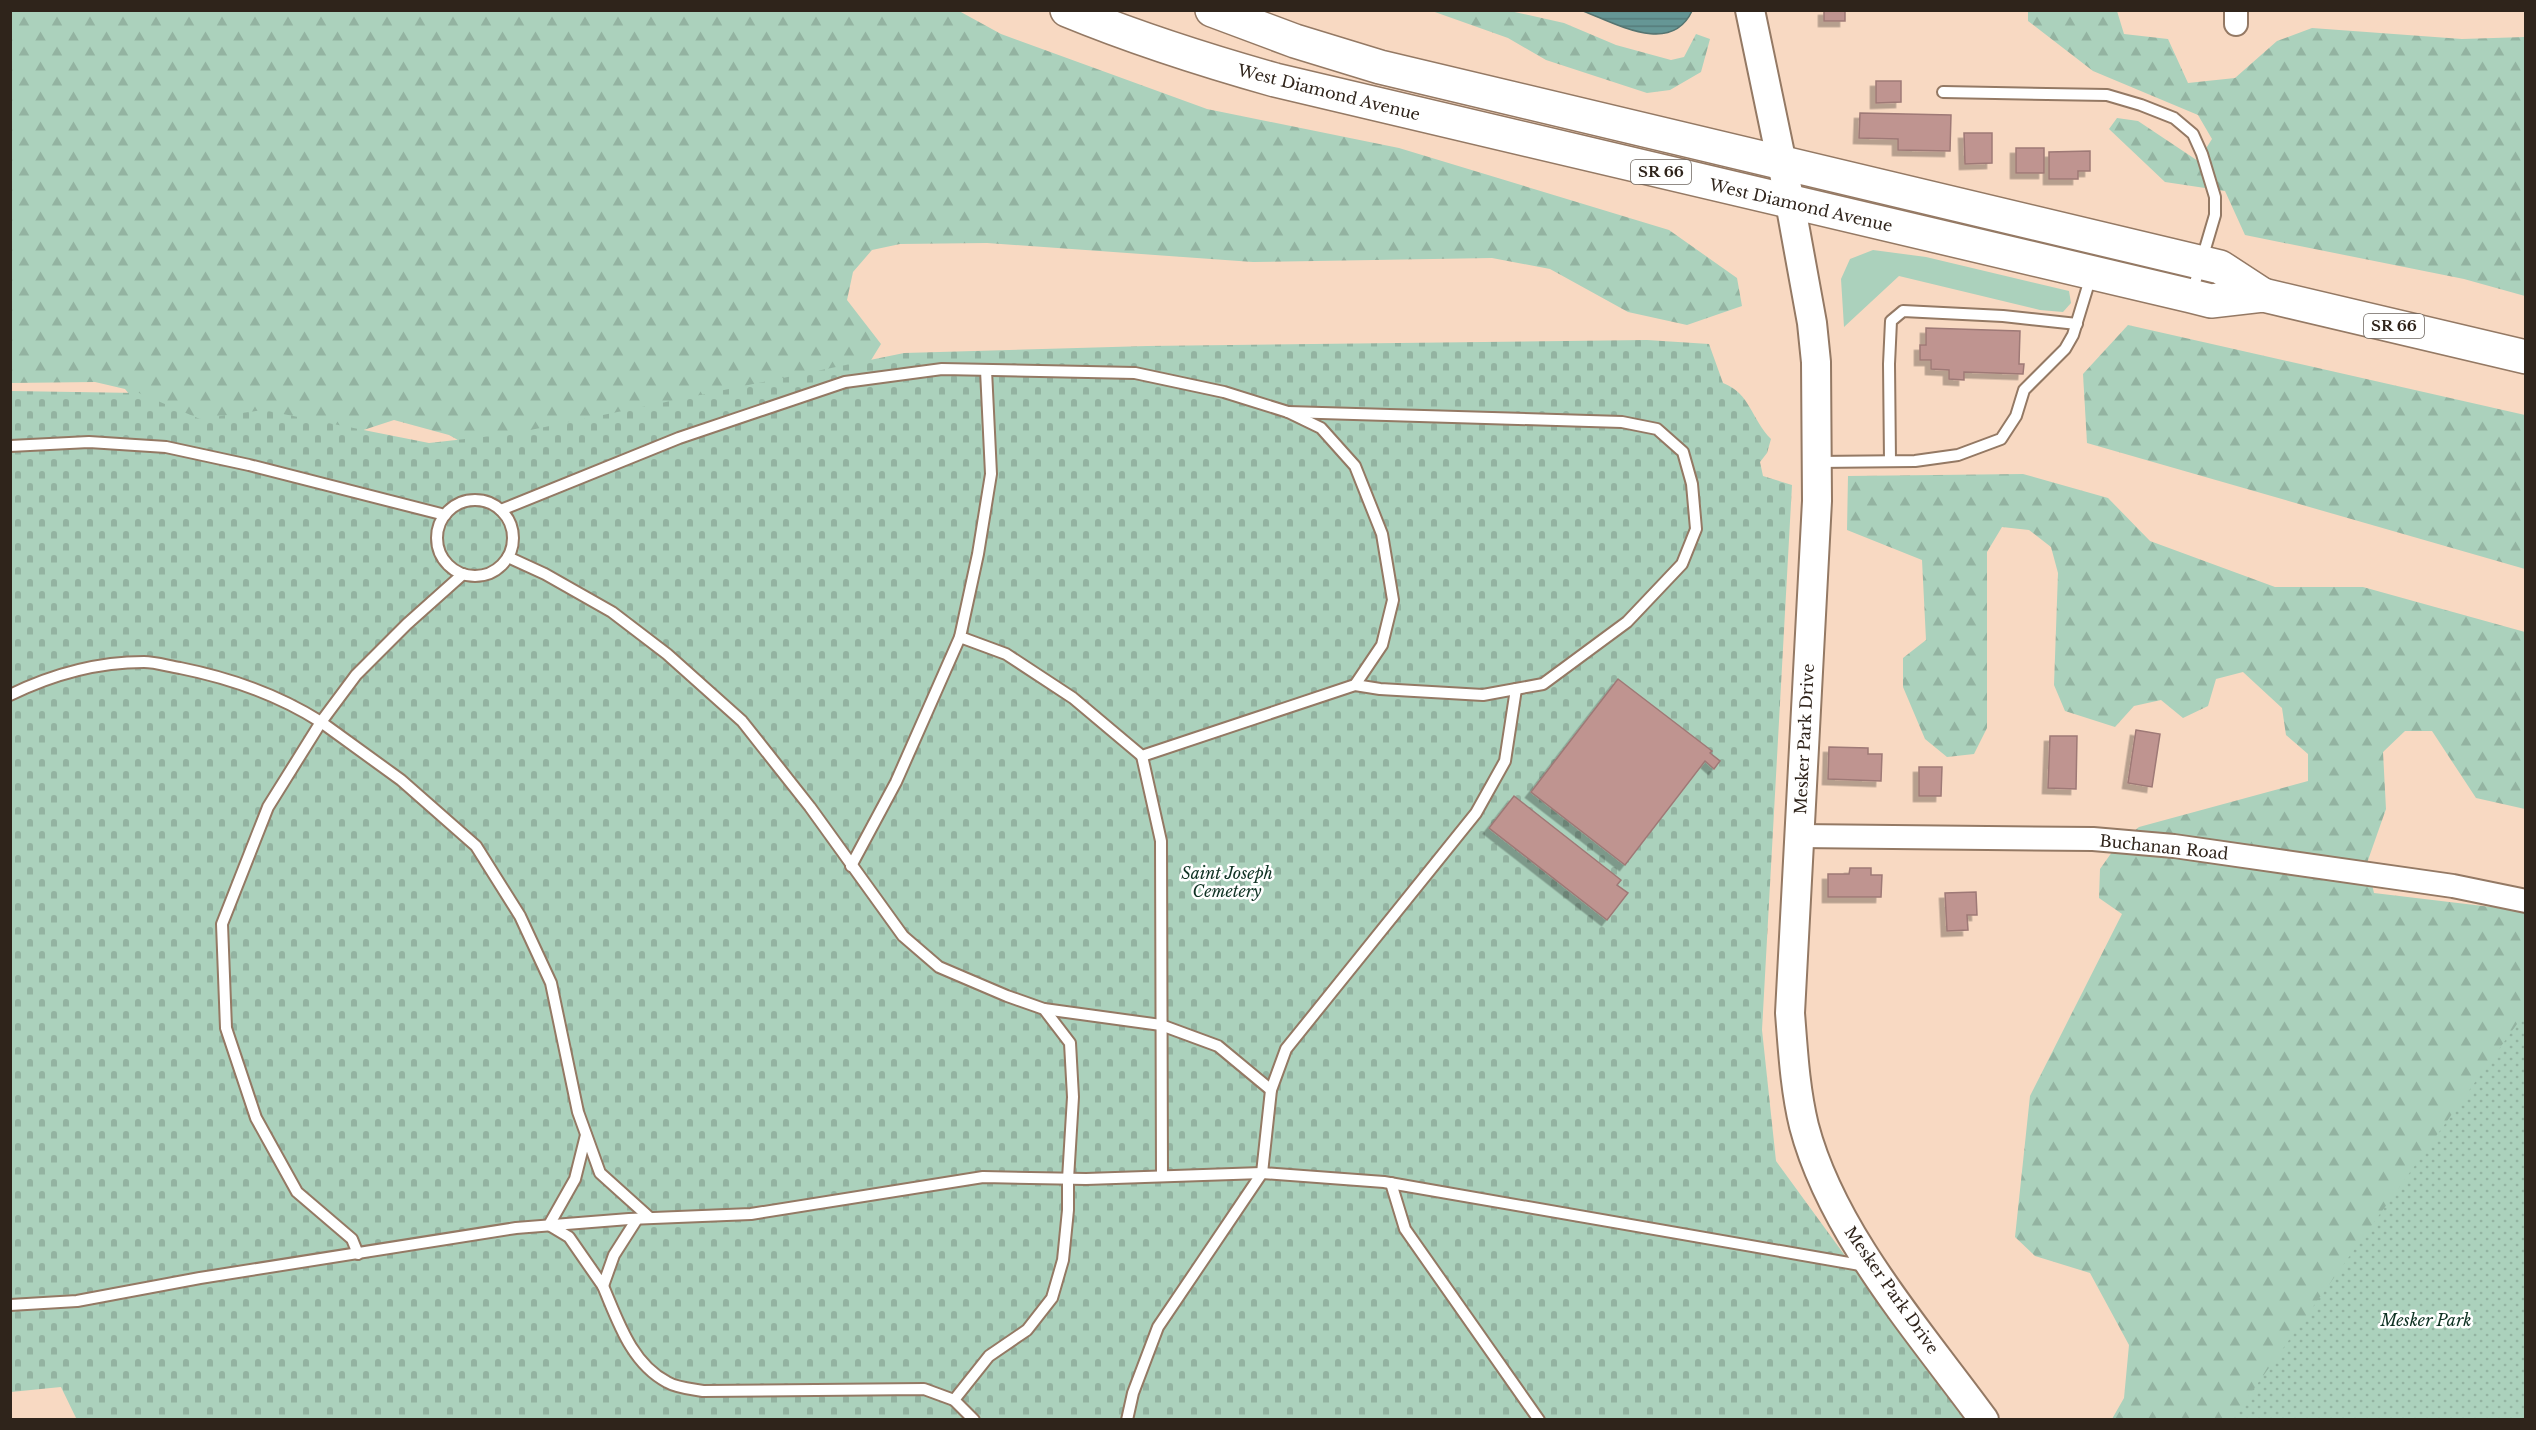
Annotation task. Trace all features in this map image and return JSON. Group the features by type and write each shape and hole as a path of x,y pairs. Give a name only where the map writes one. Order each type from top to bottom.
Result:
{"main road":[{"name":"West Diamond Avenue","path":"1067,10 1131,36 1193,57 1275,80 2211,301 2263,295"},
{"name":"West Diamond Avenue","path":"1212,10 1295,41 1380,68 1782,163 2205,252 2220,267 2263,295 2526,357"}],"street":[{"name":"Mesker Park Drive","path":"1750,10 1790,202 1812,323 1816,362 1817,462 1790,1013 1797,1092 1804,1127 1837,1210 1872,1267 1984,1419"},
{"name":"Buchanan Road","path":"1799,836 2093,839 2139,843 2306,864 2453,886 2526,901"}],"lane":[{"path":"1943,92 2107,95 2174,118 2193,134 2202,154 2212,186 2216,214 2192,296"},
{"path":"1817,462 1915,461 1958,455 2001,439 2016,416 2024,390 2065,349 2077,324 2092,273"},
{"path":"1890,461 1888,364 1891,321 1903,311 2003,316 2077,324"},
{"path":"501,510 679,438 845,382 942,369 1135,373 1224,392 1288,412 1321,428 1355,466 1382,534 1393,600 1382,645 1355,685"},
{"path":"851,866 896,782 960,637 978,554 991,474 986,369"},
{"path":"1142,756 1355,685 1380,689 1483,695 1543,684 1627,622 1682,564 1696,529 1692,484 1683,452 1657,429 1622,422 1288,412"},
{"path":"10,446 89,442 166,447 397,501 445,515"},
{"path":"477,500 490,503 501,510 513,533 508,557 488,574 475,576 452,569 444,560 437,537 439,525 445,515 454,507 477,500"},
{"path":"508,557 545,574 612,612 667,654 742,721 810,807 903,936 939,967 1044,1009 1161,1025 1218,1046 1271,1090"},
{"path":"358,1254 352,1239 297,1192 256,1118 226,1028 222,924 268,807 321,722 356,675 407,624 463,574"},
{"path":"960,637 1006,654 1063,692 1142,756 1161,841 1162,1176"},
{"path":"10,695 26,687 89,667 146,662 215,675 290,703 321,722 401,780 476,846 520,916 551,982 578,1112 600,1173 650,1218"},
{"path":"1127,1419 1133,1393 1158,1328 1262,1173 1271,1090 1286,1049 1476,813 1505,761 1516,689"},
{"path":"954,1400 989,1356 1027,1330 1052,1298 1063,1260 1068,1210 1073,1097 1070,1043 1044,1009"},
{"path":"549,1225 575,1179 586,1135"},
{"path":"10,1305 77,1301 200,1278 516,1228 650,1218 751,1214 983,1177 1068,1179 1262,1173 1391,1183 1872,1267"},
{"path":"1391,1183 1405,1229 1539,1419"},
{"path":"603,1286 614,1255 637,1219"},
{"path":"549,1225 569,1237 603,1286 625,1336 643,1365 668,1383 703,1391 924,1389 954,1400 974,1419"}],"green space":[{"path":"10,11 959,11 1001,34 1207,109 1399,148 1669,230 1737,278 1742,306 1687,325 1628,312 1550,269 1492,258 1253,262 987,243 900,244 872,250 853,272 847,300 881,344 865,370 499,463 449,435 394,420 336,439 161,434 125,389 95,382 11,383"},
{"path":"1432,11 1510,11 1564,23 1616,45 1671,60 1684,57 1696,34 1710,39 1701,72 1670,90 1647,93 1546,60 1508,38"},
{"path":"2028,11 2117,11 2124,34 2168,39 2188,83 2235,78 2277,41 2312,28 2462,39 2525,37 2525,296 2464,279 2245,235 2225,191 2165,182 2109,129 2117,118 2138,121 2198,161 2212,139 2198,115 2093,71 2028,21"},
{"path":"1873,250 1926,257 2069,291 2071,303 2063,312 2040,310 1899,276 1844,327 1841,279 1850,259"},
{"path":"2128,325 2525,415 2525,569 2087,443 2083,374"},
{"name":"Saint Joseph Cemetery","path":"1647,340 1709,344 1723,383 1740,394 1771,439 1767,453 1760,462 1763,476 1792,485 1762,1030 1776,1161 1964,1419 77,1420 61,1387 11,1392 11,391 139,393 200,419 263,410 429,443 511,434 904,353 1147,346"},
{"path":"2023,474 2108,498 2150,541 2275,587 2363,587 2525,632 2525,809 2476,798 2432,731 2405,731 2383,752 2386,809 2367,863 2374,893 2525,911 2525,1419 2112,1419 2124,1398 2129,1345 2090,1273 2035,1256 2015,1237 2030,1096 2122,914 2099,898 2100,869 2117,845 2139,827 2308,781 2308,754 2286,735 2282,708 2243,672 2216,679 2208,706 2183,718 2161,700 2134,706 2115,727 2065,711 2054,685 2058,573 2051,547 2029,530 2002,527 1987,552 1987,728 1974,754 1947,757 1925,739 1903,687 1903,658 1926,640 1922,560 1847,530 1848,476"},
{"name":"Mesker Park","path":"2525,1013 2525,1419 2232,1419"}],"water":[{"path":"1583,11 1692,11 1683,24 1671,32 1657,34 1626,28"}],"building":[{"path":"1824,10 1845,10 1845,21 1824,21"},
{"path":"1876,81 1901,81 1901,102 1876,103"},
{"path":"1860,113 1951,115 1950,151 1898,150 1898,139 1859,138"},
{"path":"1964,133 1992,133 1992,163 1965,164"},
{"path":"2016,148 2044,148 2044,173 2016,173"},
{"path":"2090,151 2090,171 2078,171 2078,179 2049,179 2049,152"},
{"path":"1926,328 2020,331 2019,364 2024,364 2023,374 1964,372 1964,380 1949,379 1949,370 1931,369 1931,360 1920,360 1920,345 1926,345"},
{"path":"1618,679 1712,751 1710,753 1720,761 1714,769 1705,761 1625,865 1531,792"},
{"path":"2136,730 2160,734 2152,787 2128,783"},
{"path":"2050,736 2077,736 2076,789 2048,788"},
{"path":"1829,747 1868,748 1868,754 1882,754 1881,781 1828,779"},
{"path":"1919,767 1942,767 1941,796 1919,796"},
{"path":"1514,796 1621,880 1617,885 1628,893 1607,920 1489,828"},
{"path":"1850,868 1871,868 1871,875 1882,875 1881,897 1828,897 1828,874 1849,874"},
{"path":"1976,892 1977,915 1967,915 1968,930 1947,931 1945,893"}]}
